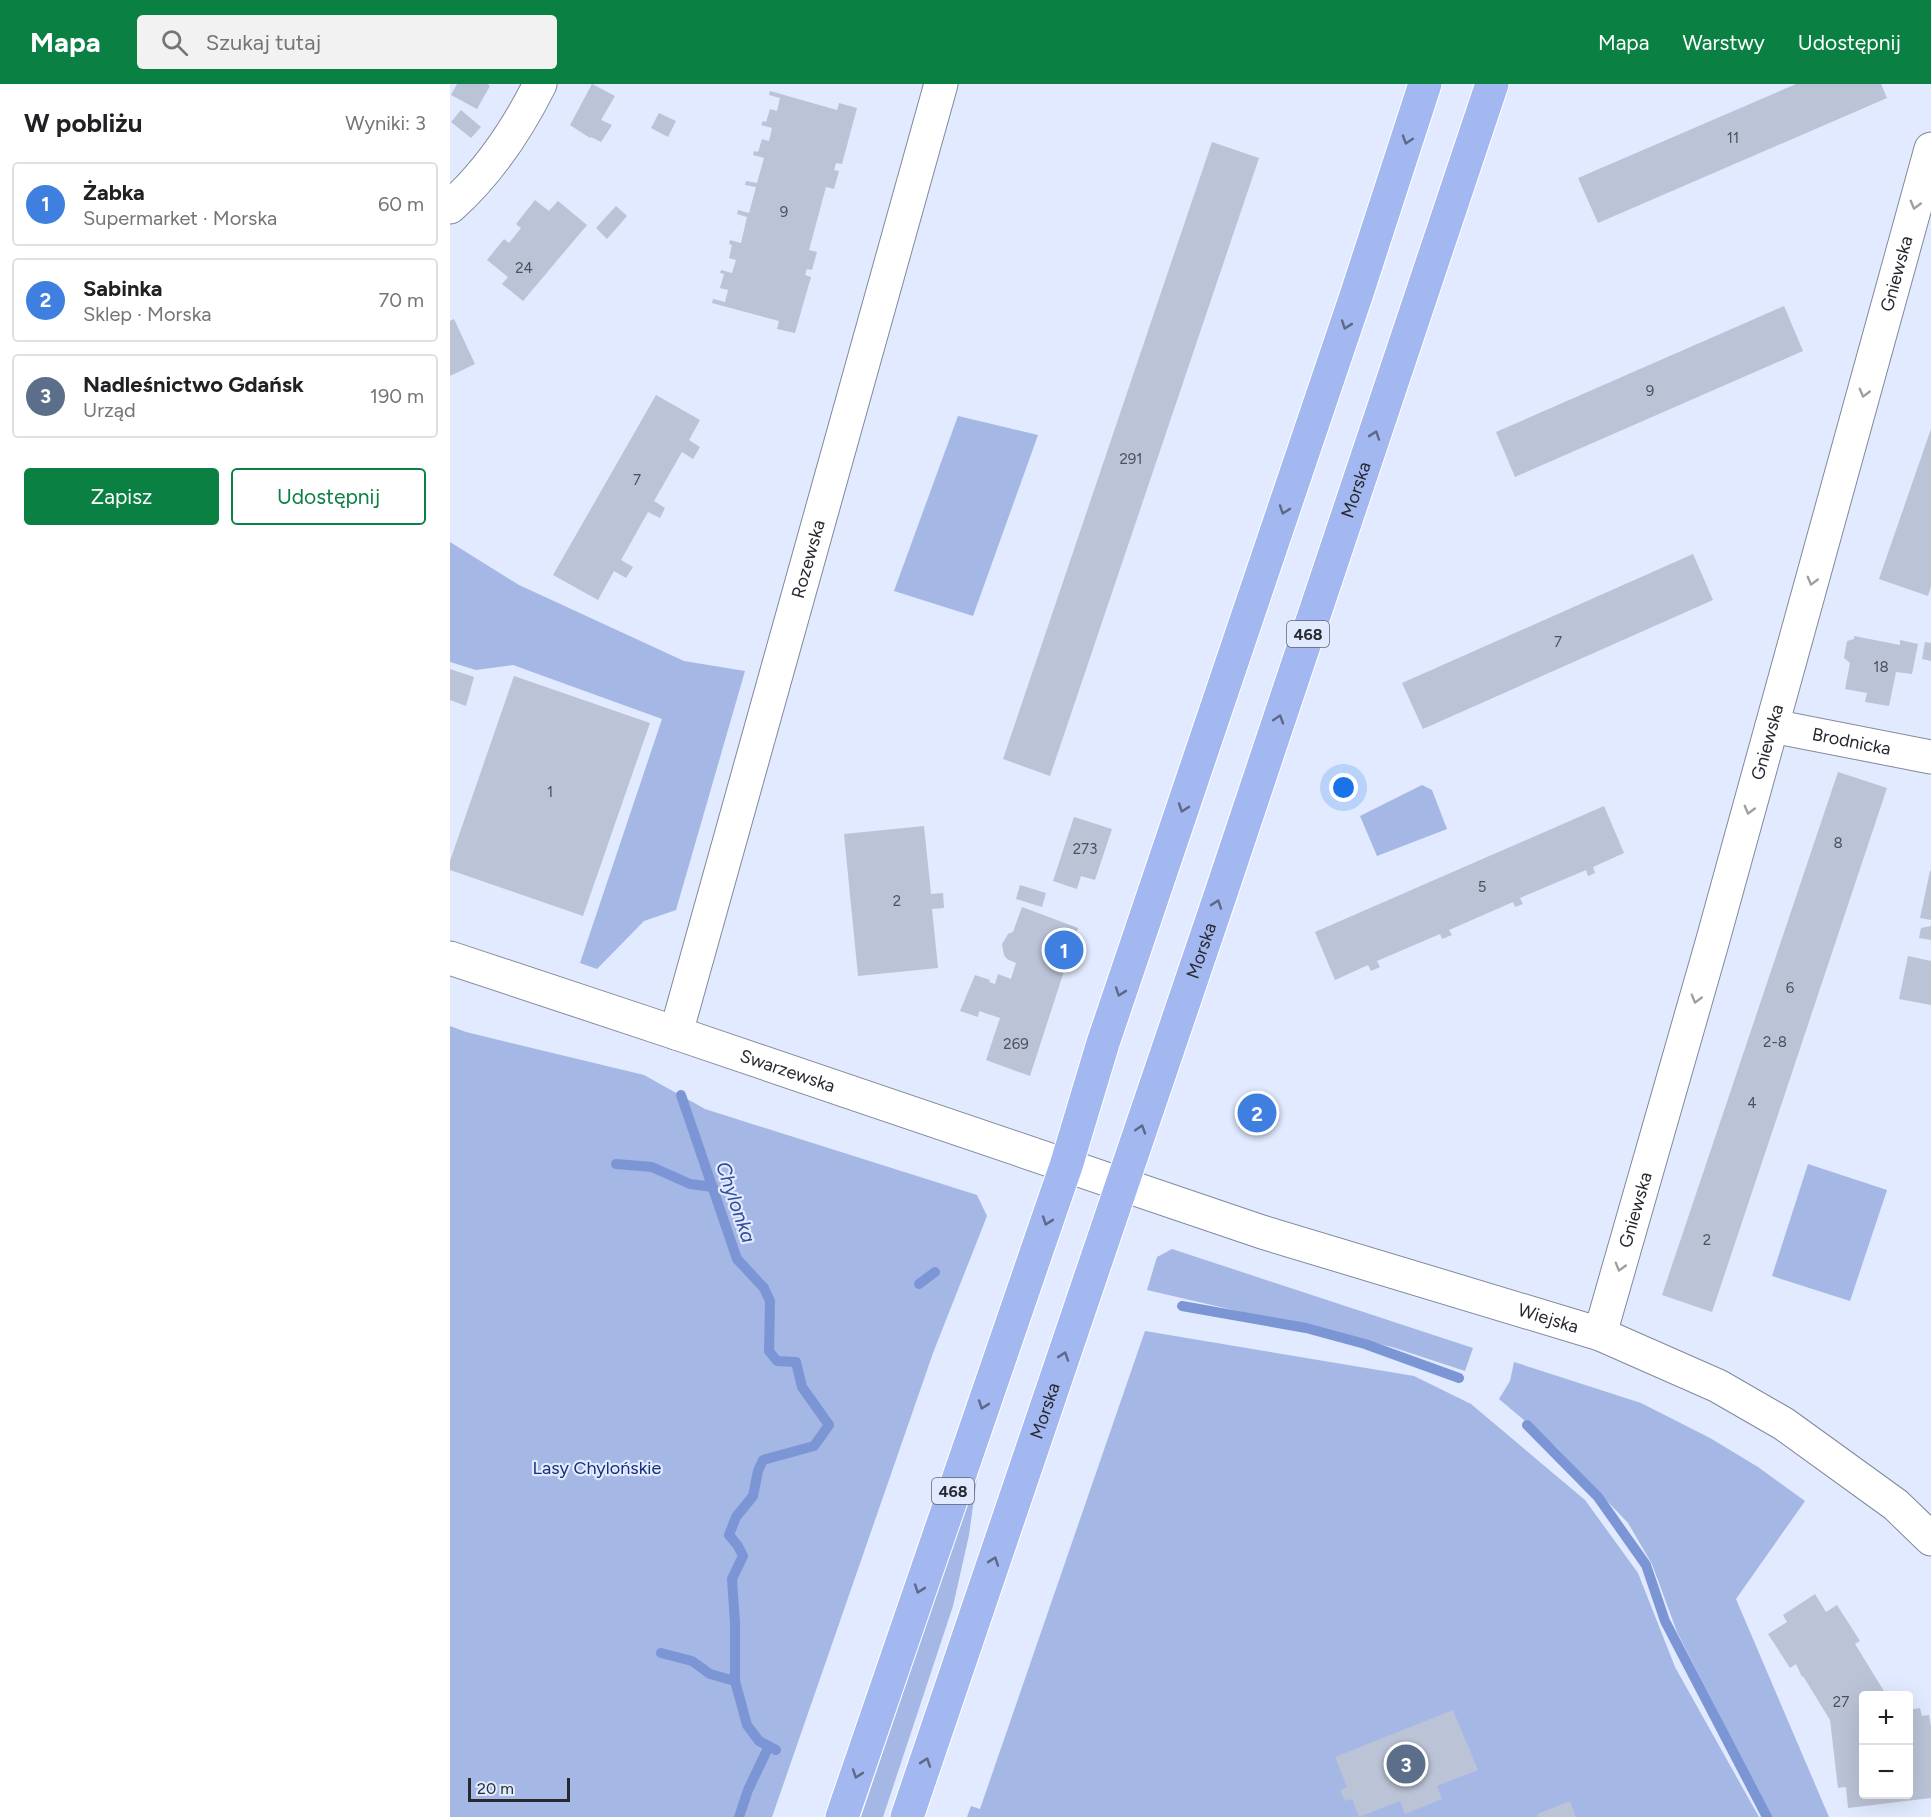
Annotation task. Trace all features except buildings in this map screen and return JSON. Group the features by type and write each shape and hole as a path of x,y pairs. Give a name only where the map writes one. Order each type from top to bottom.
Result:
{"main road":[{"name":"468","path":"842,1817 1066,1166 1103,1043 1358,292 1425,84"},
{"name":"Morska","path":"907,1817 1123,1184 1492,84"}],"street":[{"path":"450,207 462,196 500,149 540,84"},
{"name":"Rozewska","path":"676,1033 941,84"},
{"name":"Gniewska","path":"1600,1334 1709,954 1931,149"},
{"name":"Brodnicka","path":"1772,726 1931,757"},
{"name":"Swarzewska","path":"450,958 1123,1184"},
{"name":"Wiejska","path":"1123,1184 1262,1232 1600,1334 1653,1356 1718,1386 1784,1424 1896,1505 1931,1539"}],"green space":[{"path":"958,416 1038,435 973,616 894,591"},
{"path":"450,542 519,585 684,661 745,671 676,910 644,921 597,969 580,963 662,719 513,665 476,670 450,662"},
{"path":"1422,785 1432,790 1447,829 1377,856 1360,816"},
{"name":"Lasy Chylońskie","path":"450,1026 466,1032 644,1075 705,1109 977,1195 987,1216 933,1353 772,1817 450,1817"},
{"path":"1808,1164 1887,1190 1850,1301 1772,1276"},
{"path":"1172,1249 1473,1348 1465,1371 1392,1347 1147,1290 1157,1257"},
{"path":"1145,1331 1414,1376 1471,1404 1585,1500 1638,1573 1675,1667 1759,1817 967,1817 971,1806 980,1809"},
{"path":"1514,1362 1641,1403 1710,1438 1758,1467 1805,1501 1736,1599 1829,1817 1771,1817 1677,1632 1652,1564 1628,1523 1556,1447 1499,1399 1510,1381"},
{"path":"978,1470 969,1535 953,1606 883,1817 861,1817"}],"waterway":[{"name":"Chylonka","path":"681,1095 737,1259 764,1288 770,1301 769,1351 777,1361 796,1362 802,1387 829,1425 814,1446 763,1460 758,1471 753,1496 736,1517 729,1535 743,1556 732,1579 735,1681 747,1725 759,1741 776,1750"},
{"path":"616,1164 652,1167 690,1184 713,1187"},
{"path":"919,1284 935,1272"},
{"path":"1182,1306 1306,1328 1365,1344 1459,1378"},
{"path":"1527,1425 1598,1497 1646,1565 1665,1621 1767,1817"},
{"path":"661,1653 692,1661 710,1674 735,1681"},
{"path":"739,1817 748,1790 769,1746"}],"place":[{"name":"Żabka","path":"1064,950"},
{"name":"Sabinka","path":"1257,1113"},
{"name":"Nadleśnictwo Gdańsk","path":"1406,1764"}]}
